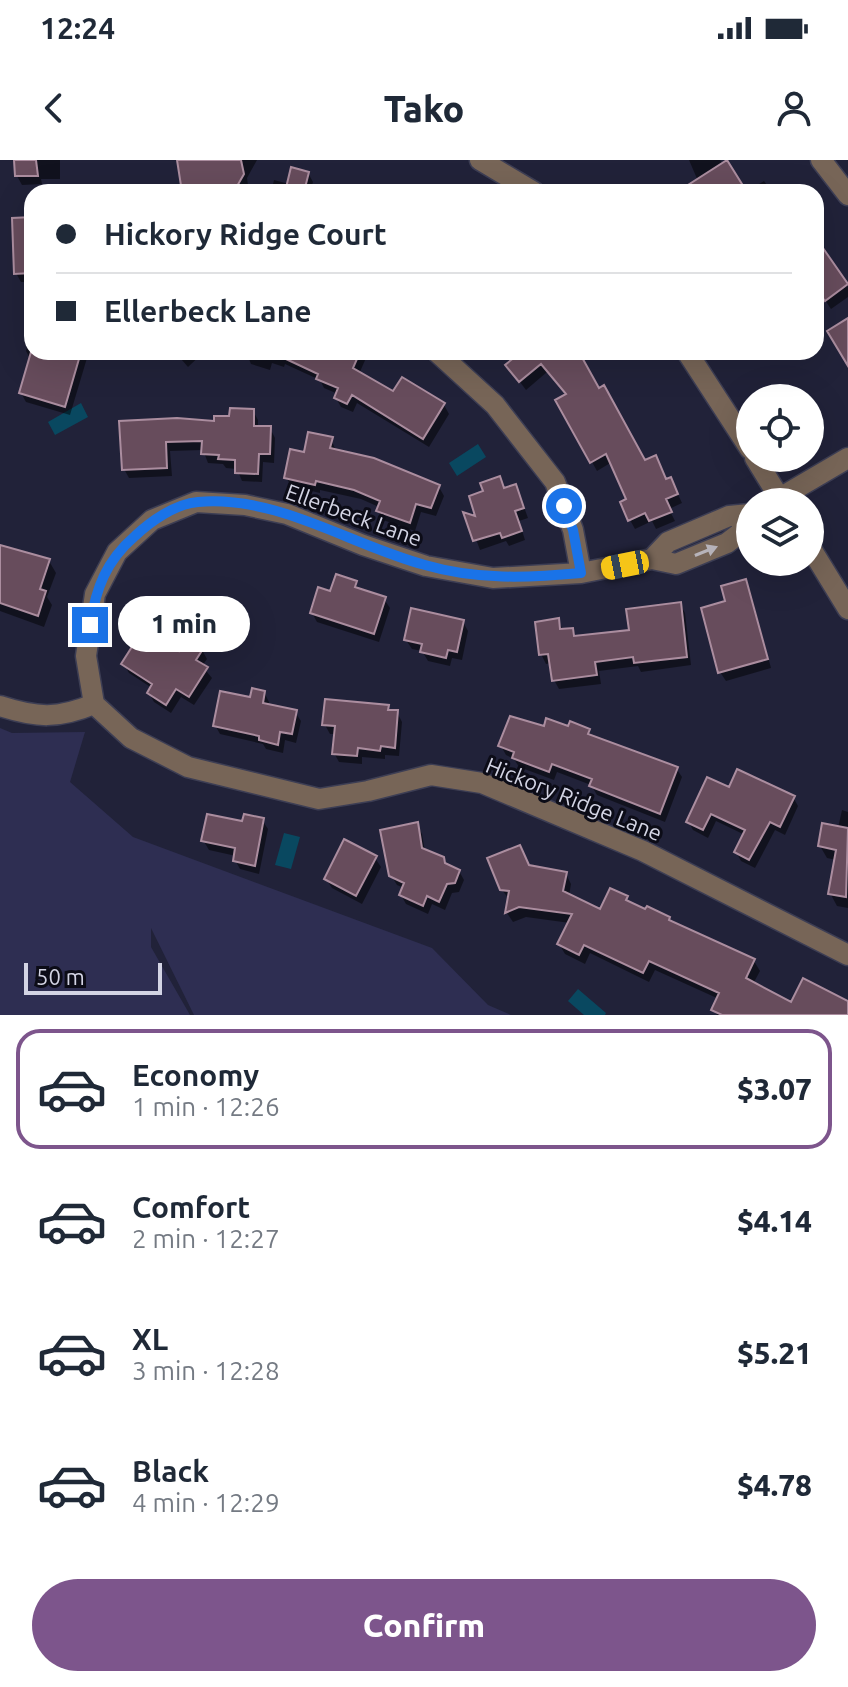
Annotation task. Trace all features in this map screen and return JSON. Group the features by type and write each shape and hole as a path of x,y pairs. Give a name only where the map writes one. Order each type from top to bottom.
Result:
{"street":[{"path":"480,160 520,184"},
{"path":"821,160 848,195"},
{"path":"446,360 495,405 555,482 573,530 581,573"},
{"path":"693,360 736,426"},
{"path":"799,488 848,458"},
{"name":"Ellerbeck Lane","path":"94,704 86,656 95,594 117,552 152,520 196,502 245,505 287,514 363,545 426,566 493,578 581,573 652,559 668,542 736,516"},
{"path":"824,570 848,609"},
{"path":"0,706 30,716 68,715 94,704"},
{"name":"Hickory Ridge Lane","path":"94,704 131,738 188,767 319,799 368,791 431,775 482,783 643,851 848,955"}],"shaded area":[{"path":"0,728 12,733 85,732 70,782 133,837 432,948 488,1005 511,1015 194,1015 151,928 151,947 190,1015 0,1015"}],"water":[{"path":"81,403 88,417 55,435 48,422"},
{"path":"478,444 486,457 457,476 449,463"},
{"path":"284,833 300,837 291,869 275,865"},
{"path":"578,989 605,1015 584,1015 568,1001"}],"building":[{"path":"14,160 36,160 38,176 15,176"},
{"path":"177,160 241,160 244,174 238,184 181,184"},
{"path":"727,160 742,184 690,184"},
{"path":"291,167 309,172 306,184 287,184"},
{"path":"24,217 24,273 14,274 12,218"},
{"path":"824,250 848,284 824,300"},
{"path":"848,318 848,366 827,331"},
{"path":"29,360 79,360 65,407 19,393"},
{"path":"288,360 356,360 353,368 393,391 402,377 445,403 423,439 352,395 347,404 334,398 338,388 316,379 318,374"},
{"path":"511,360 583,360 599,388 604,385 645,460 656,455 666,479 671,477 678,494 666,499 672,512 649,521 645,513 628,521 620,502 626,499 606,454 590,463 555,400 566,394 541,364 519,382 505,365"},
{"path":"230,408 254,409 254,426 271,426 270,454 259,454 258,474 235,473 235,460 201,454 202,441 166,442 167,468 122,470 119,421 177,418 214,421 214,416 229,416"},
{"path":"308,432 333,437 330,448 374,458 440,485 431,508 416,504 410,523 376,511 380,501 354,490 316,481 315,485 284,478 290,449 304,452"},
{"path":"500,476 504,488 516,484 524,508 515,511 522,531 502,538 500,533 473,541 463,512 475,516 469,496 483,491 480,483"},
{"path":"0,545 50,559 40,589 46,591 38,616 0,603"},
{"path":"336,574 357,581 355,587 386,597 374,634 310,613 318,587 330,591"},
{"path":"746,579 768,659 718,673 701,608 725,601 721,586"},
{"path":"681,602 687,657 634,663 633,657 595,662 597,675 552,681 548,654 539,655 535,622 559,618 560,629 573,628 574,636 629,630 626,609"},
{"path":"411,608 464,620 457,652 448,650 446,658 420,652 422,644 404,640"},
{"path":"144,628 179,651 187,638 203,649 196,660 208,667 189,697 176,689 166,705 147,693 152,684 121,664"},
{"path":"252,688 265,691 263,703 297,710 292,734 280,732 278,745 259,740 259,736 213,726 220,691 250,697"},
{"path":"325,699 389,705 388,710 398,710 395,748 381,746 380,751 358,748 357,756 332,754 335,726 322,725"},
{"path":"510,716 544,726 546,718 568,726 570,721 590,729 588,734 678,767 660,814 589,786 592,779 552,764 549,772 512,758 514,752 498,746"},
{"path":"737,769 795,796 780,827 770,822 749,860 734,852 745,830 711,814 703,830 686,822 707,777 729,787"},
{"path":"207,814 242,821 244,814 264,818 255,866 233,861 235,848 201,841"},
{"path":"418,822 422,848 444,857 445,863 460,870 455,883 447,884 439,902 427,896 423,906 399,895 404,883 389,876 380,830"},
{"path":"822,823 848,828 846,897 828,894 836,850 818,846"},
{"path":"344,839 377,856 356,896 324,879"},
{"path":"520,845 529,865 567,872 563,891 600,909 610,888 628,896 626,900 645,909 647,906 670,917 669,920 755,959 746,978 791,1002 803,978 848,1001 848,1015 722,1015 711,1010 719,993 649,961 643,973 584,945 579,955 557,944 572,914 519,907 505,913 509,891 500,890 487,858"}],"route":[{"path":"90,625 95,594 117,552 152,520 196,502 245,505 287,514 363,545 426,566 493,578 581,573 573,530 564,506"}]}
